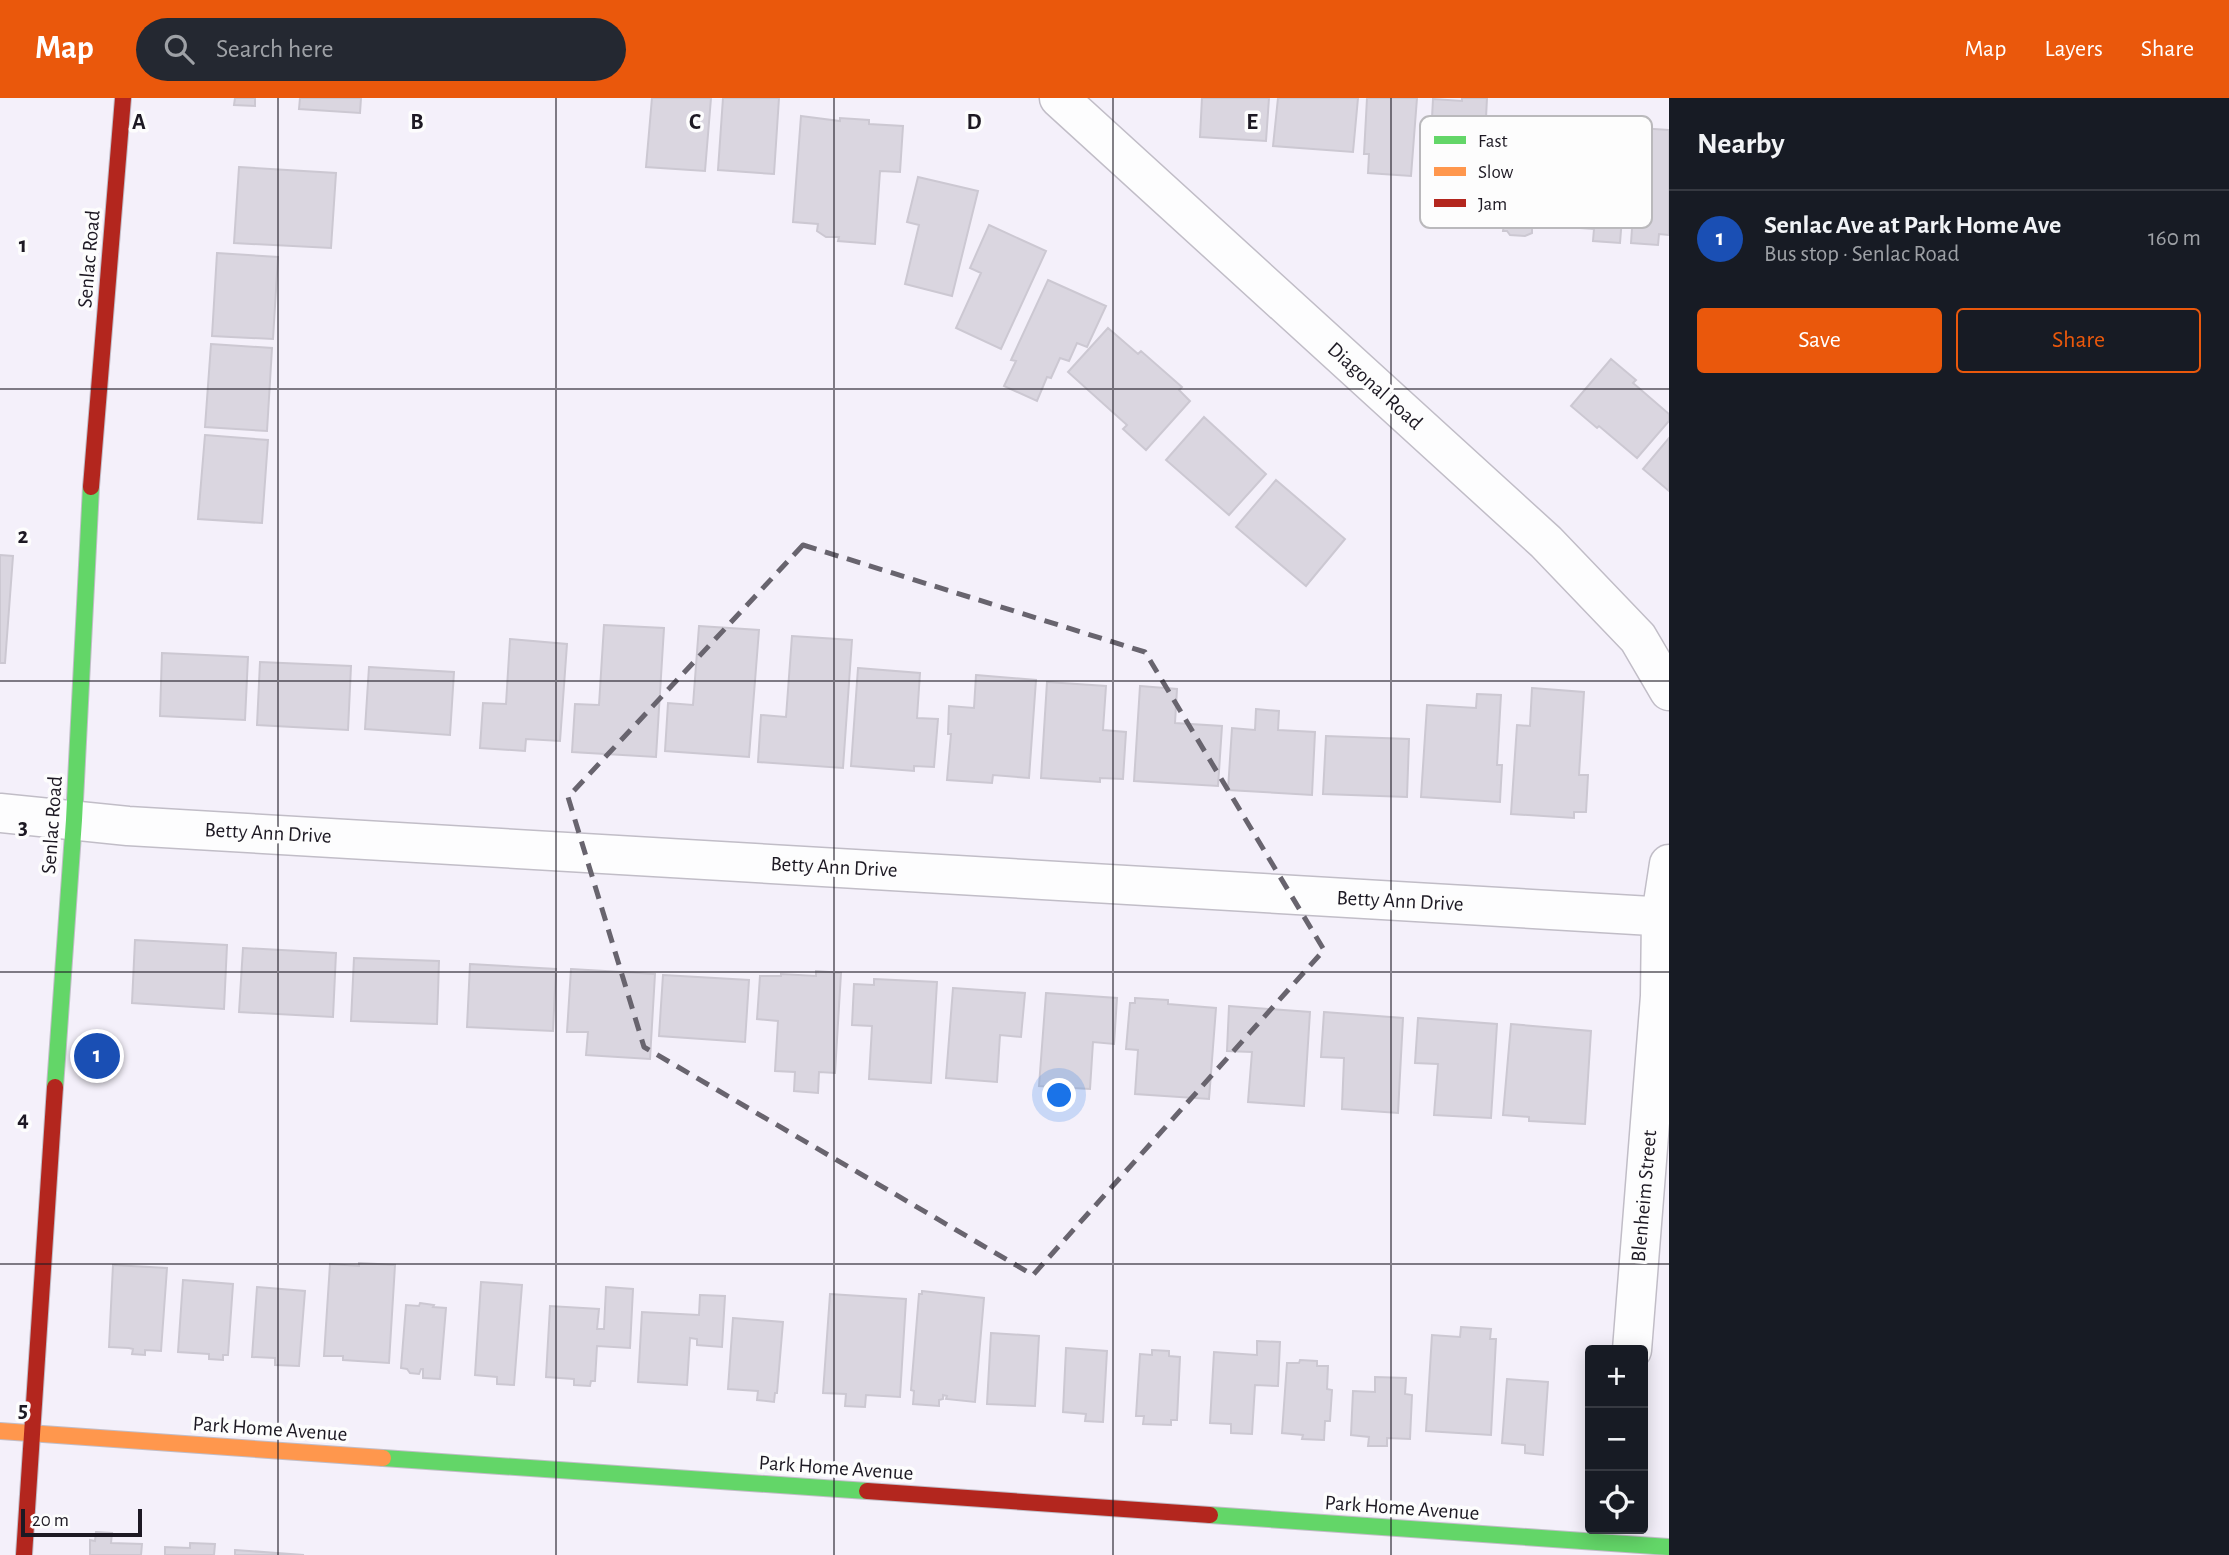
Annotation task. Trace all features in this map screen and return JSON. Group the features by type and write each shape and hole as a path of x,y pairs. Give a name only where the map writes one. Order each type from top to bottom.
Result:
{"street":[{"name":"Senlac Road","path":"24,1555 74,820 92,475 123,98"},
{"name":"Diagonal Road","path":"1059,98 1546,542 1638,638 1669,691"},
{"name":"Betty Ann Drive","path":"0,813 128,826 1665,916"},
{"path":"1665,916 1669,864"},
{"name":"Blenheim Street","path":"1632,1345 1665,916"},
{"name":"Park Home Avenue","path":"0,1431 1617,1536 1669,1547"}],"highlighted area":[{"path":"803,545 1145,652 1324,950 1033,1275 644,1047 568,797"}],"building":[{"path":"235,98 255,98 255,106 234,105"},
{"path":"300,98 361,98 360,113 299,109"},
{"path":"652,98 711,98 705,171 646,167"},
{"path":"723,98 779,98 774,174 718,170"},
{"path":"1202,98 1269,98 1266,141 1200,137"},
{"path":"1278,98 1358,98 1353,152 1273,146"},
{"path":"1367,98 1417,98 1411,176 1368,173 1369,154 1364,154"},
{"path":"1462,98 1487,98 1486,116 1432,116 1433,99 1462,101"},
{"path":"801,116 840,121 840,118 869,120 869,124 903,126 900,172 880,171 875,244 838,241 839,237 826,237 817,231 818,224 793,222"},
{"path":"1652,129 1669,130 1669,235 1659,234 1658,245 1631,243 1632,228 1652,228"},
{"path":"239,167 336,173 331,248 234,243"},
{"path":"918,177 978,191 952,296 905,284 919,225 907,222"},
{"path":"989,225 1046,251 1001,349 956,328 981,273 970,268"},
{"path":"1503,228 1532,228 1532,233 1525,236 1510,235 1503,231"},
{"path":"1580,228 1621,228 1620,243 1593,241 1594,229"},
{"path":"217,253 278,257 273,339 212,336"},
{"path":"1048,280 1106,306 1087,347 1077,343 1069,361 1060,358 1051,378 1047,377 1037,401 1004,386 1016,361 1011,360"},
{"path":"1108,328 1138,354 1141,351 1182,387 1179,390 1190,401 1146,450 1123,429 1127,425 1068,372"},
{"path":"211,344 272,348 267,431 205,427"},
{"path":"1611,359 1636,380 1633,383 1669,414 1669,421 1637,458 1571,406"},
{"path":"1204,417 1266,474 1229,515 1166,460"},
{"path":"205,435 268,440 262,523 198,519"},
{"path":"1669,438 1669,491 1643,469"},
{"path":"1276,480 1345,539 1306,586 1236,527"},
{"path":"0,555 13,556 5,663 0,663"},
{"path":"604,625 664,628 656,757 572,752 575,704 599,705"},
{"path":"699,626 759,630 749,757 665,751 668,703 693,705"},
{"path":"792,636 852,640 843,768 758,762 761,715 786,717"},
{"path":"510,639 567,644 560,741 526,739 525,751 480,748 483,703 506,704"},
{"path":"162,653 248,657 245,720 160,716"},
{"path":"260,662 351,666 348,730 257,725"},
{"path":"369,667 454,672 450,735 365,729"},
{"path":"858,668 920,673 917,718 938,719 934,767 914,766 914,771 851,766"},
{"path":"976,675 1036,680 1029,778 993,775 992,783 947,780 951,734 948,734 949,706 974,708"},
{"path":"1047,682 1106,686 1103,730 1126,732 1123,779 1100,778 1100,782 1041,778"},
{"path":"1140,686 1177,689 1175,723 1222,726 1218,786 1134,781"},
{"path":"1532,688 1584,692 1579,775 1588,775 1586,812 1574,812 1574,818 1511,814 1517,725 1530,726"},
{"path":"1477,694 1501,695 1497,765 1502,765 1500,802 1421,797 1427,705 1476,708"},
{"path":"1256,709 1279,711 1278,730 1315,732 1312,795 1228,790 1232,728 1255,730"},
{"path":"1326,736 1409,739 1407,797 1323,794"},
{"path":"135,940 227,945 224,1009 132,1003"},
{"path":"243,948 336,953 333,1017 239,1012"},
{"path":"354,958 439,961 437,1024 351,1021"},
{"path":"470,964 556,969 553,1031 467,1027"},
{"path":"571,969 655,974 650,1059 586,1055 588,1032 567,1032"},
{"path":"816,971 841,973 835,1073 819,1072 818,1093 794,1091 795,1072 775,1071 778,1021 757,1019 760,976 816,976"},
{"path":"663,975 749,980 745,1042 659,1036"},
{"path":"874,979 937,982 931,1083 869,1079 872,1026 852,1025 854,984 874,985"},
{"path":"953,988 1025,993 1021,1037 1000,1035 997,1082 946,1078"},
{"path":"1046,993 1117,998 1114,1044 1093,1042 1090,1089 1039,1086"},
{"path":"1135,998 1216,1008 1209,1099 1135,1094 1138,1050 1126,1049 1130,1003 1135,1003"},
{"path":"1229,1006 1310,1012 1304,1106 1248,1102 1252,1052 1227,1051"},
{"path":"1324,1012 1403,1018 1398,1113 1342,1109 1344,1058 1321,1057"},
{"path":"1418,1018 1497,1024 1491,1118 1434,1115 1438,1064 1415,1063"},
{"path":"1511,1024 1591,1031 1585,1124 1529,1121 1529,1117 1503,1115"},
{"path":"359,1263 395,1265 389,1363 324,1356 330,1264 359,1266"},
{"path":"113,1265 167,1268 161,1351 145,1350 145,1355 132,1354 133,1349 109,1347"},
{"path":"183,1280 233,1284 228,1355 223,1355 223,1360 209,1359 209,1354 178,1352"},
{"path":"481,1282 522,1285 514,1385 497,1384 497,1377 475,1375"},
{"path":"257,1287 305,1291 299,1366 275,1365 275,1358 252,1357"},
{"path":"606,1287 633,1289 630,1348 597,1346 595,1381 591,1381 590,1386 574,1385 574,1379 546,1377 550,1306 599,1309 597,1329 604,1329"},
{"path":"922,1291 984,1298 975,1402 946,1399 947,1396 943,1395 939,1406 913,1404 914,1391 911,1390 919,1294 922,1294"},
{"path":"830,1294 906,1299 900,1397 866,1395 865,1407 845,1406 846,1394 823,1393"},
{"path":"700,1295 725,1296 722,1347 697,1345 697,1339 690,1338 687,1385 638,1382 642,1312 699,1315"},
{"path":"420,1303 446,1308 440,1379 423,1378 423,1369 419,1374 401,1368 406,1305 419,1306"},
{"path":"733,1318 783,1322 774,1402 757,1400 758,1391 728,1389"},
{"path":"1461,1327 1491,1329 1490,1339 1496,1339 1491,1435 1426,1431 1432,1335 1460,1337"},
{"path":"991,1333 1039,1336 1035,1406 987,1404"},
{"path":"1257,1341 1280,1342 1278,1386 1255,1385 1252,1434 1231,1433 1231,1424 1210,1423 1214,1352 1257,1355"},
{"path":"1066,1348 1107,1351 1103,1422 1085,1421 1086,1414 1063,1412"},
{"path":"1152,1350 1169,1351 1169,1356 1180,1357 1177,1420 1171,1420 1171,1425 1143,1424 1144,1416 1136,1416 1140,1354 1152,1355"},
{"path":"1300,1360 1317,1361 1317,1366 1328,1366 1327,1389 1332,1390 1330,1421 1325,1421 1324,1440 1302,1439 1303,1435 1282,1433 1287,1363 1299,1363"},
{"path":"1375,1377 1406,1378 1405,1394 1412,1395 1410,1439 1387,1438 1387,1446 1368,1446 1369,1437 1351,1435 1353,1391 1375,1392"},
{"path":"1507,1379 1548,1382 1543,1455 1525,1453 1525,1445 1502,1443"},
{"path":"96,1532 112,1533 111,1543 142,1544 141,1555 90,1555 90,1540 95,1541"},
{"path":"190,1543 215,1544 214,1555 165,1555 165,1547 190,1548"},
{"path":"235,1550 304,1555 235,1555"}],"traffic: fast":[{"path":"55,1087 74,820 91,487"},
{"path":"383,1458 867,1491"},
{"path":"1210,1515 1669,1547"}],"traffic: slow":[{"path":"0,1431 383,1458"}],"traffic: jam":[{"path":"91,487 123,98"},
{"path":"24,1555 55,1087"},
{"path":"867,1491 1210,1515"}],"place":[{"name":"Senlac Ave at Park Home Ave","path":"97,1056"}]}
